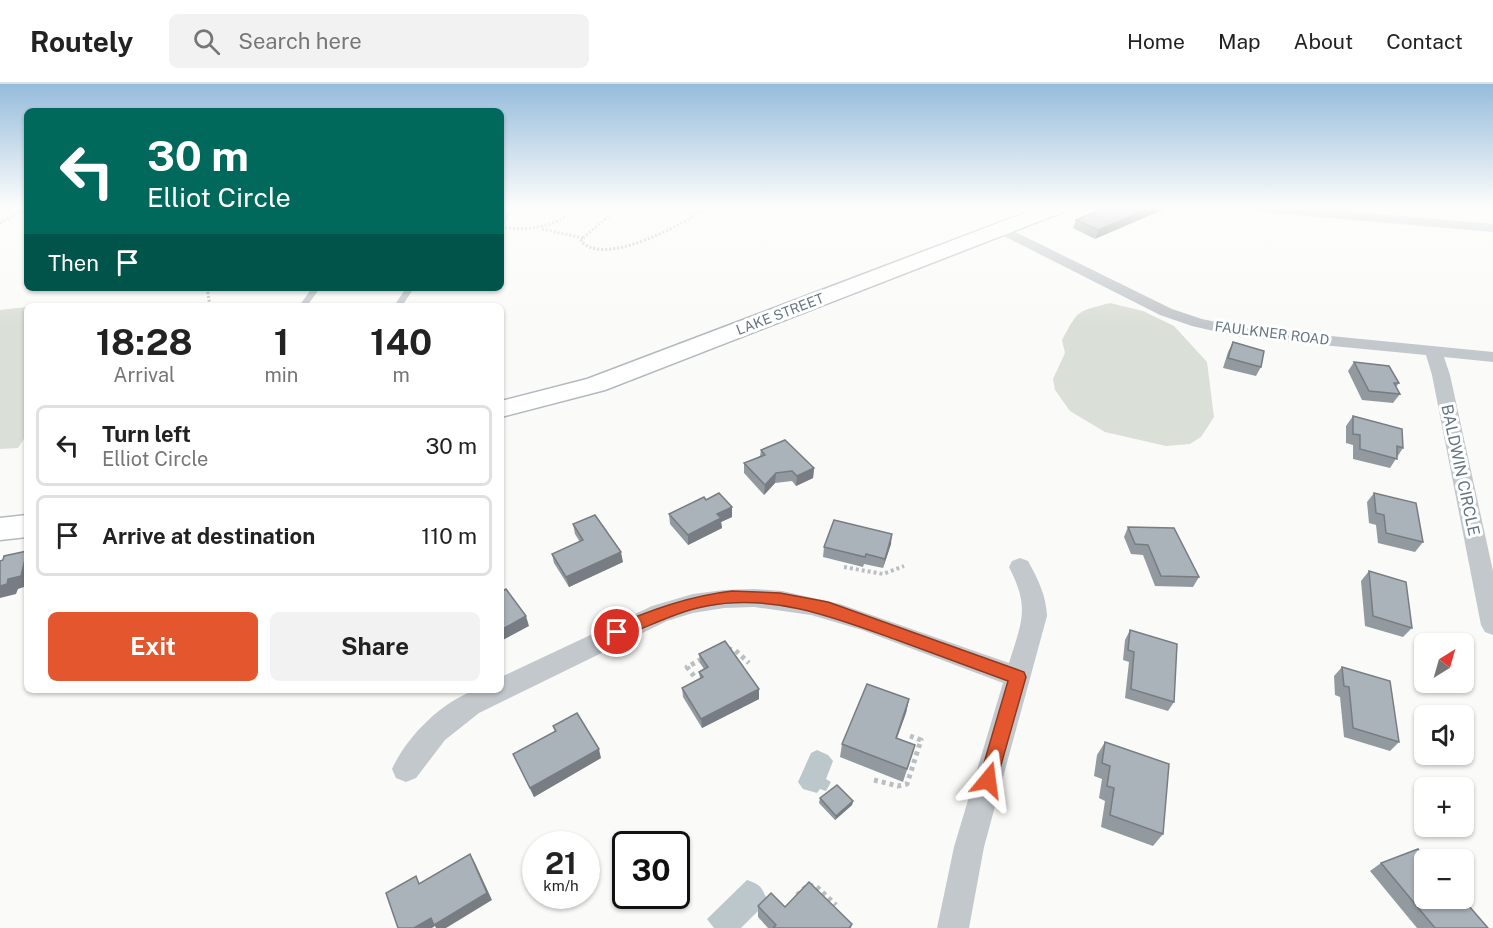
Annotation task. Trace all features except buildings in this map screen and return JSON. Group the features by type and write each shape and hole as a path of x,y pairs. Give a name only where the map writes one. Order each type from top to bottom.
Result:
{"main road":[{"name":"LAKE STREET","path":"504,407 596,385 953,247"},
{"path":"0,529 24,526"}],"street":[{"name":"FAULKNER ROAD","path":"1037,247 1161,310 1198,323 1250,333 1493,357"},
{"name":"BALDWIN CIRCLE","path":"1433,351 1441,375 1493,625"},
{"path":"953,928 969,848 1035,616 1035,602 1030,585 1020,567"},
{"path":"504,687 660,612 691,603 732,597 780,599 828,609 1018,677"},
{"path":"406,769 422,744 441,724 465,706 492,693"}],"path":[{"path":"589,247 610,247"},
{"path":"844,567 877,575 890,573 904,566"},
{"path":"723,649 735,650 749,663"},
{"path":"694,676 687,667 705,658"},
{"path":"874,780 898,786 907,784 921,740 910,736"},
{"path":"796,895 808,885 816,886 836,905"}],"shaded area":[{"path":"1110,303 1143,311 1174,326 1207,362 1214,417 1201,437 1190,444 1166,446 1105,432 1070,411 1055,390 1053,379 1065,353 1062,340 1072,322 1084,310"},
{"path":"24,307 24,439 18,448 0,449 0,310"},
{"path":"817,750 828,755 833,761 826,779 831,782 826,791 820,789 817,793 803,789 798,782 811,753"},
{"path":"747,880 760,887 768,901 741,928 714,928 707,919"}],"route":[{"path":"617,632 660,612 707,600 732,597 780,599 805,602 852,616 1018,677 988,780"}]}
